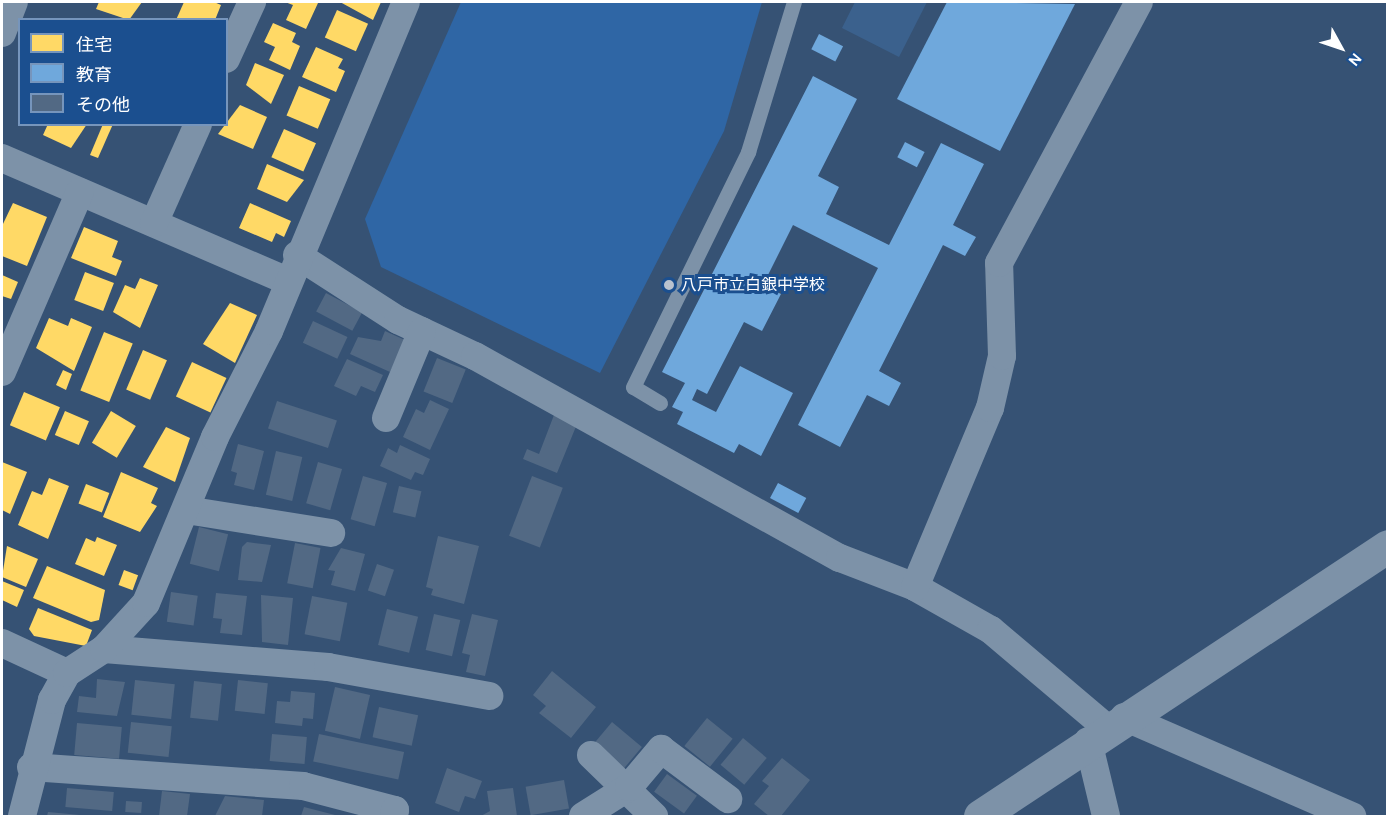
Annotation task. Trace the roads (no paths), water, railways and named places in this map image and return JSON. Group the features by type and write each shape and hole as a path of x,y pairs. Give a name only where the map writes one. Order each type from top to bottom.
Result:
{"street":[{"path":"2,33 14,2"},
{"path":"228,55 252,2"},
{"path":"22,816 31,767 52,700 67,673 104,650 146,603 406,2"},
{"path":"915,587 990,408 1002,356 999,263 1139,2"},
{"path":"154,223 197,126"},
{"path":"2,158 154,223 292,268 422,331 840,558 915,587 991,630 1106,729 1352,816"},
{"path":"2,372 80,192"},
{"path":"386,418 422,331"},
{"path":"186,510 331,533"},
{"path":"980,816 1106,729 1388,546"},
{"path":"2,643 67,673"},
{"path":"104,650 328,667 489,696"},
{"path":"1106,729 1106,816"},
{"path":"583,816 629,787 661,749 728,799"},
{"path":"591,755 629,787 654,816"},
{"path":"31,767 303,786 395,810 394,816"}],"lane":[{"path":"660,404 633,387 748,152 794,2"}],"place":[{"name":"八戸市立白銀中学校","path":"669,285"}]}
